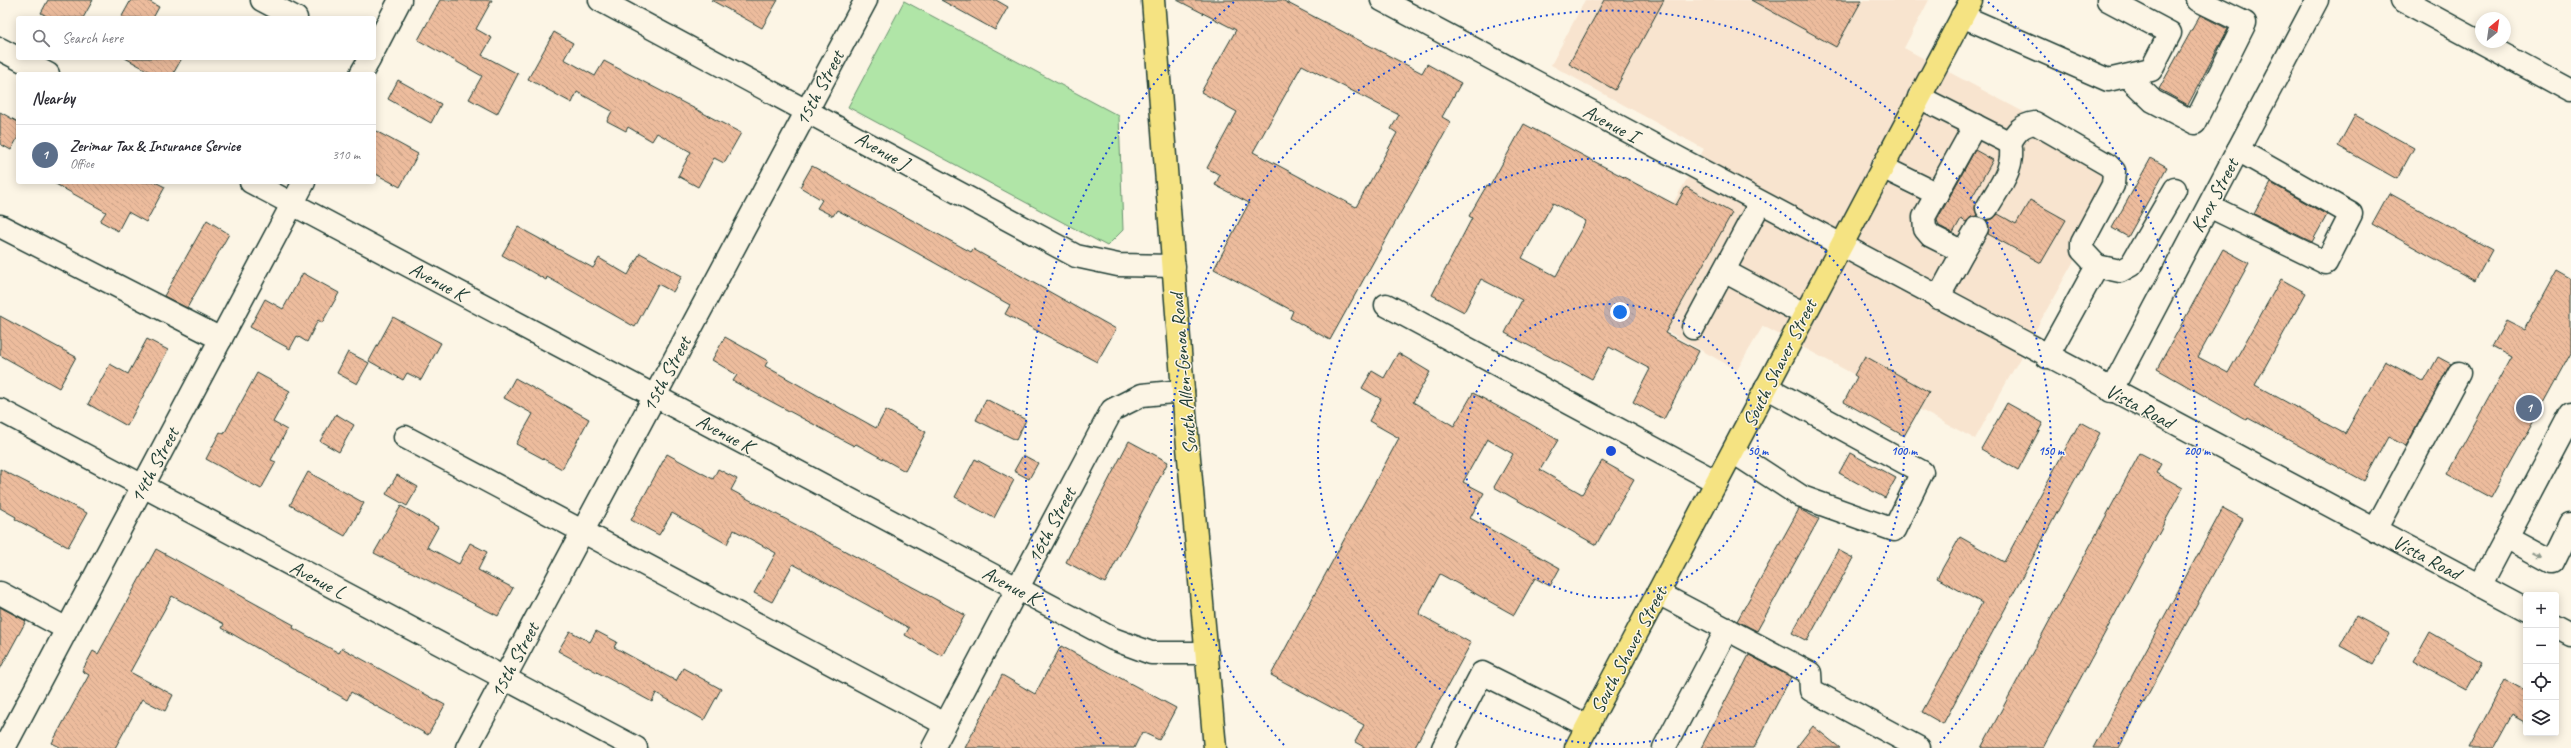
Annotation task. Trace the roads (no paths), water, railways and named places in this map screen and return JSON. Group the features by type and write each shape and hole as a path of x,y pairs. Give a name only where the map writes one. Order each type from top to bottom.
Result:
{"main road":[{"name":"South Allen-Genoa Road","path":"1153,0 1183,392 1215,748"},
{"name":"South Shaver Street","path":"1576,748 1966,8"}],"street":[{"path":"262,0 292,16"},
{"path":"376,46 400,0"},
{"name":"Avenue J","path":"600,0 1076,256 1118,265 1174,266"},
{"name":"15th Street","path":"467,748 866,0"},
{"name":"Avenue I","path":"1382,0 1840,245"},
{"path":"1966,8 2108,80 2151,70 2170,33 2108,0"},
{"path":"2126,76 2153,101 2195,123 2245,23 2198,0"},
{"name":"Knox Street","path":"2111,391 2317,0"},
{"path":"2402,0 2571,90"},
{"path":"0,48 16,57"},
{"path":"22,60 44,72"},
{"path":"362,72 369,60"},
{"path":"1919,97 2010,143"},
{"path":"1987,208 2011,166 2012,152 2010,143 2015,133 2025,125 2034,123 2108,164 2114,171 2113,185 2082,243 2082,250 2097,266 2120,271 2132,265 2175,189"},
{"path":"1963,252 1931,236 1925,229 1924,217 1975,126"},
{"path":"2208,206 2326,263 2330,256 2351,214 2238,150"},
{"path":"1882,167 1937,194"},
{"name":"Avenue K","path":"255,184 1113,639 1151,653 1206,653"},
{"name":"14th Street","path":"4,748 303,184"},
{"path":"1693,328 1760,203"},
{"path":"0,226 221,339"},
{"path":"1938,298 1976,228"},
{"name":"Vista Road","path":"1840,245 2047,357 2523,608"},
{"path":"2047,357 2097,266"},
{"path":"1724,271 1804,314"},
{"path":"1386,305 1717,482"},
{"path":"2375,530 2459,374"},
{"path":"1733,452 1802,497 1894,530 1922,472 1766,387"},
{"name":"16th Street","path":"933,748 1112,410 1142,395 1183,392"},
{"name":"Avenue L","path":"0,410 636,748"},
{"path":"2480,586 2571,414"},
{"path":"405,437 945,724"},
{"path":"2506,537 2552,562 2566,545 2571,523"},
{"path":"0,593 67,629"},
{"path":"1658,593 1810,673 1811,690 1919,748"},
{"path":"2559,628 2571,634"},
{"path":"1664,748 1727,629"},
{"path":"1443,748 1482,672 1588,726"}],"place":[{"name":"Zerimar Tax & Insurance Service","path":"2529,408"}]}
